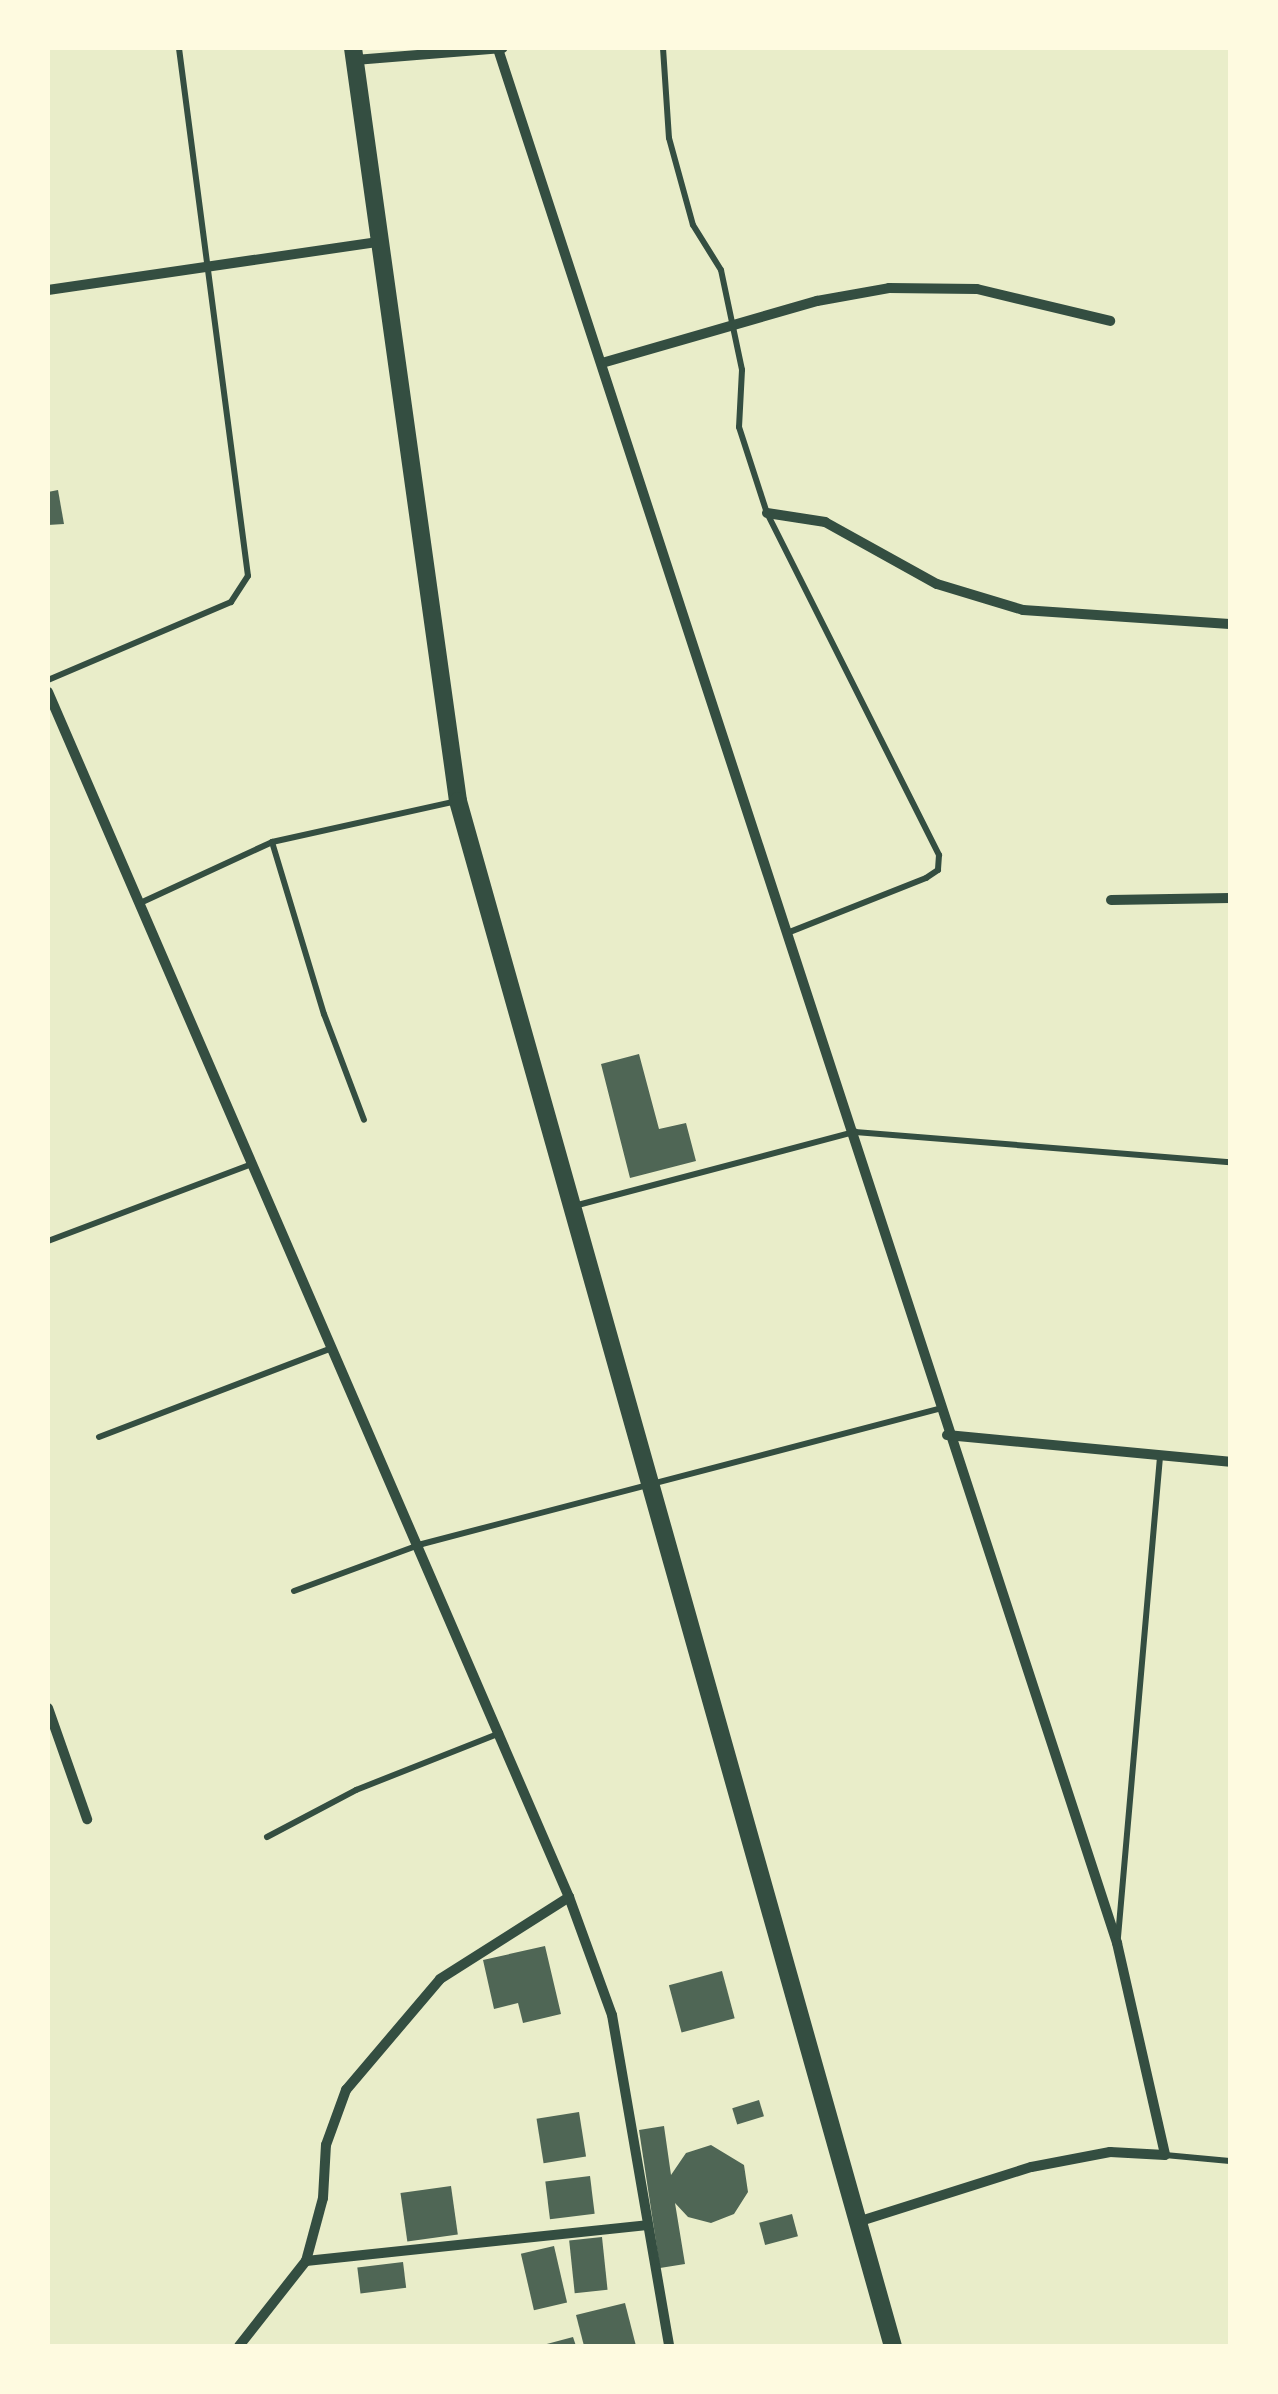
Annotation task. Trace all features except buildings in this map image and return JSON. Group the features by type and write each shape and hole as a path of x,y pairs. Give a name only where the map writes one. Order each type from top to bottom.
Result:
{"main road":[{"path":"354,54 377,242 458,801 861,2221 893,2346"}],"street":[{"path":"354,54 501,48 787,934 855,1132 938,1408 1117,1943 1166,2155 1110,2152 1031,2166 861,2221"},
{"path":"48,290 377,242"},
{"path":"602,363 732,324 889,288 977,290 1110,321"},
{"path":"767,513 825,522 937,584 1023,610 1230,624"},
{"path":"48,692 422,1544 569,1896 612,2015 669,2346"},
{"path":"1111,900 1230,898"},
{"path":"948,1434 1230,1462"},
{"path":"48,1708 88,1819"},
{"path":"239,2346 306,2261 323,2198 326,2144 346,2090 440,1979 569,1896"},
{"path":"306,2261 647,2225"}],"lane":[{"path":"48,680 244,591 248,576 179,48"},
{"path":"663,48 669,138 693,225 721,270 742,370 739,427 767,513 939,856 938,870 926,878 787,934"},
{"path":"138,904 272,842 458,801"},
{"path":"272,842 324,1014 364,1120"},
{"path":"574,1206 855,1132 1230,1162"},
{"path":"48,1240 252,1164"},
{"path":"100,1438 333,1347"},
{"path":"294,1591 422,1544 653,1488 938,1408"},
{"path":"1117,1943 1160,1455"},
{"path":"268,1838 356,1790 502,1733"},
{"path":"1166,2155 1230,2161"}]}
